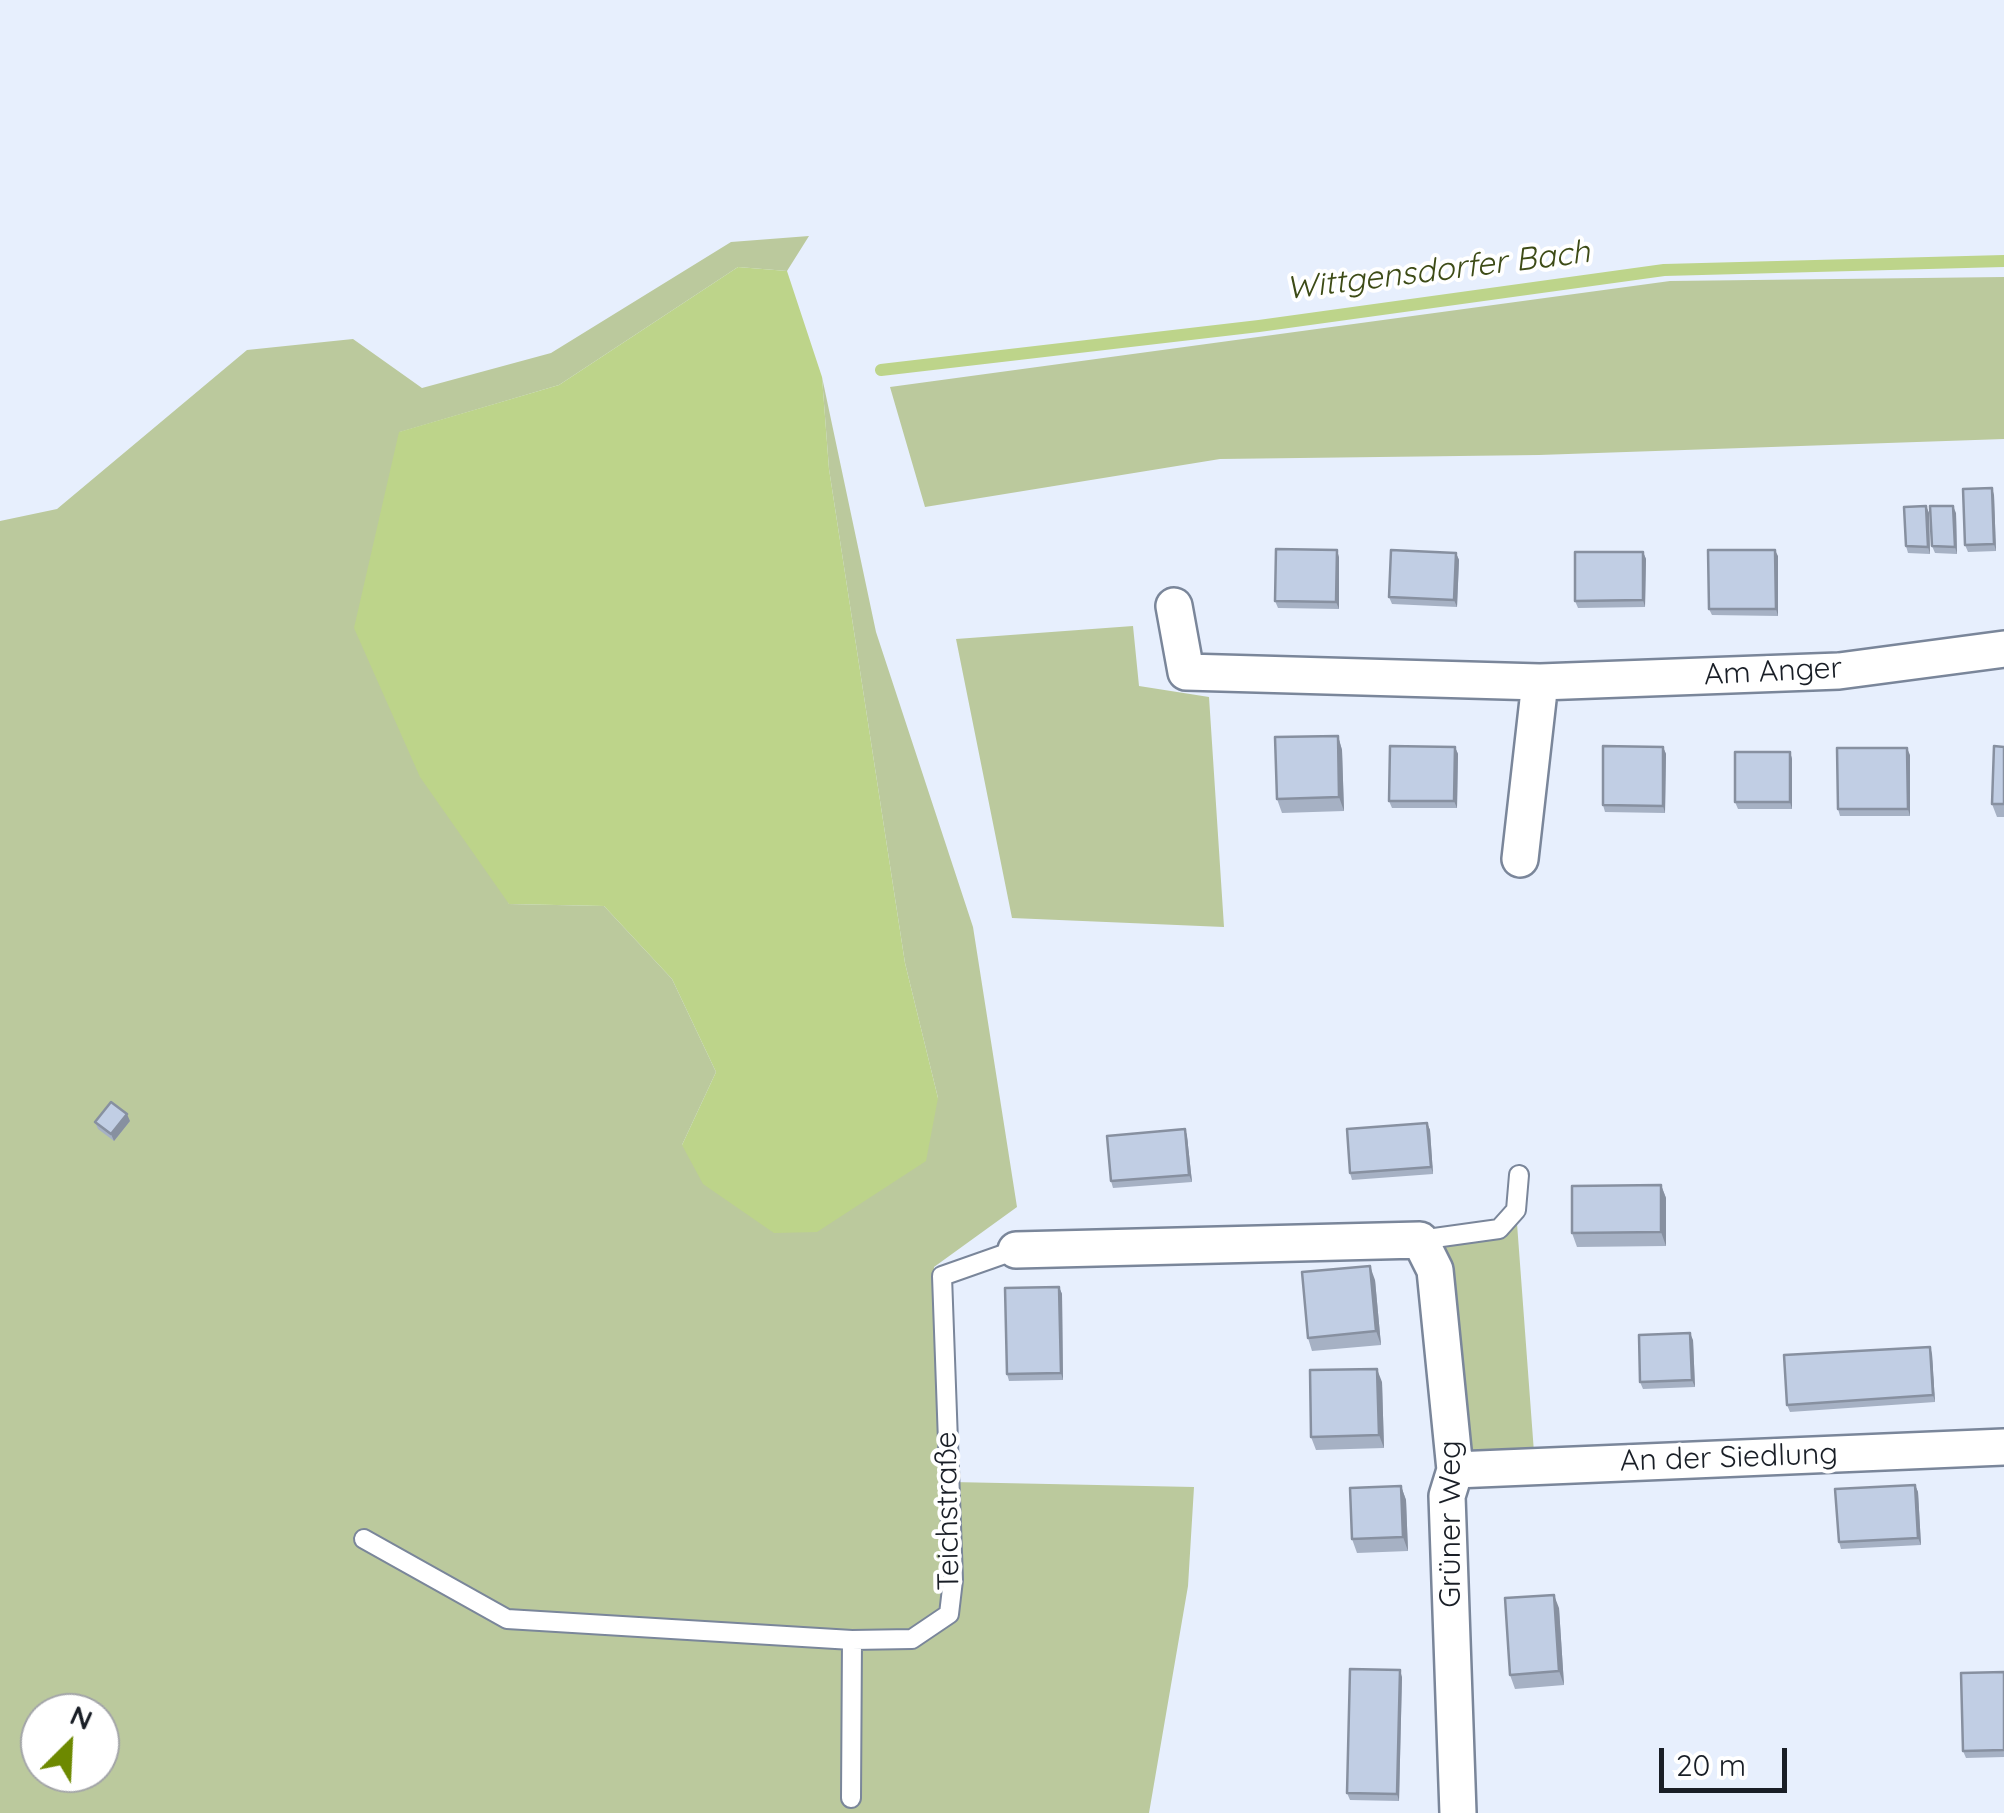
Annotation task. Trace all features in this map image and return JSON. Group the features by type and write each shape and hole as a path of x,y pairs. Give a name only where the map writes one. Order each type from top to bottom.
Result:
{"street":[{"name":"Am Anger","path":"1174,606 1186,672 1540,682 1839,671 2004,649"},
{"path":"1520,859 1540,682"},
{"name":"Teichstraße","path":"1016,1250 1420,1240"},
{"name":"Grüner Weg","path":"1420,1240 1435,1270 1455,1470 1448,1496 1458,1813"},
{"name":"An der Siedlung","path":"1455,1470 2004,1446"}],"lane":[{"path":"1420,1240 1499,1229 1516,1210 1519,1175"},
{"name":"Teichstraße","path":"364,1538 507,1620 852,1640 912,1639 949,1614 952,1580 942,1276 1016,1250"},
{"path":"850,1798 852,1640"}],"shaded area":[{"path":"809,236 787,271 738,267 559,385 400,432 509,904 604,906 672,979 716,1072 682,1145 938,1098 905,963 829,469 822,377 876,632 973,927 1017,1207 934,1267 952,1482 1194,1487 1188,1586 1149,1813 0,1813 0,521 57,509 247,350 353,339 422,388 551,353 731,242"},
{"path":"738,267 787,271 822,377 829,469 905,963 938,1098 926,1161 817,1232 774,1233 703,1184 682,1145 716,1072 672,979 604,906 509,904 420,777 354,628 399,432 559,385"},
{"path":"2004,277 2004,439 1539,455 1220,459 925,507 890,387 1670,281"},
{"path":"1133,626 1139,686 1209,697 1224,927 1012,918 956,639"},
{"path":"1516,1210 1535,1466 1455,1470 1420,1240 1499,1229"}],"building":[{"path":"1992,488 1994,544 1965,545 1963,489"},
{"path":"1926,506 1928,547 1906,546 1904,507"},
{"path":"1930,506 1953,506 1955,547 1932,546"},
{"path":"1276,549 1337,550 1336,602 1275,601"},
{"path":"1391,550 1456,553 1454,600 1389,597"},
{"path":"1708,550 1775,550 1776,609 1709,609"},
{"path":"1575,552 1643,552 1643,600 1575,601"},
{"path":"1338,736 1339,797 1277,799 1275,737"},
{"path":"1390,746 1455,747 1454,801 1389,801"},
{"path":"1603,746 1663,747 1663,806 1603,805"},
{"path":"1994,746 2004,747 2004,804 1992,804"},
{"path":"1837,748 1907,748 1908,809 1838,809"},
{"path":"1735,752 1790,752 1790,802 1735,802"},
{"path":"111,1102 127,1114 111,1134 95,1122"},
{"path":"1427,1123 1431,1167 1350,1173 1347,1129"},
{"path":"1185,1129 1189,1175 1111,1181 1107,1136"},
{"path":"1661,1185 1661,1232 1572,1233 1572,1186"},
{"path":"1370,1266 1376,1331 1308,1338 1302,1272"},
{"path":"1059,1287 1061,1373 1007,1374 1005,1288"},
{"path":"1690,1333 1692,1380 1640,1382 1639,1335"},
{"path":"1930,1347 1933,1395 1787,1405 1784,1355"},
{"path":"1377,1369 1379,1435 1311,1437 1310,1370"},
{"path":"1915,1485 1918,1538 1839,1542 1835,1489"},
{"path":"1401,1486 1403,1537 1352,1539 1350,1488"},
{"path":"1554,1595 1559,1671 1510,1675 1505,1598"},
{"path":"1350,1669 1400,1670 1397,1794 1347,1793"},
{"path":"2004,1672 2004,1750 1963,1751 1961,1673"}],"waterway":[{"name":"Wittgensdorfer Bach","path":"881,370 1259,326 1664,270 2004,261"}]}
